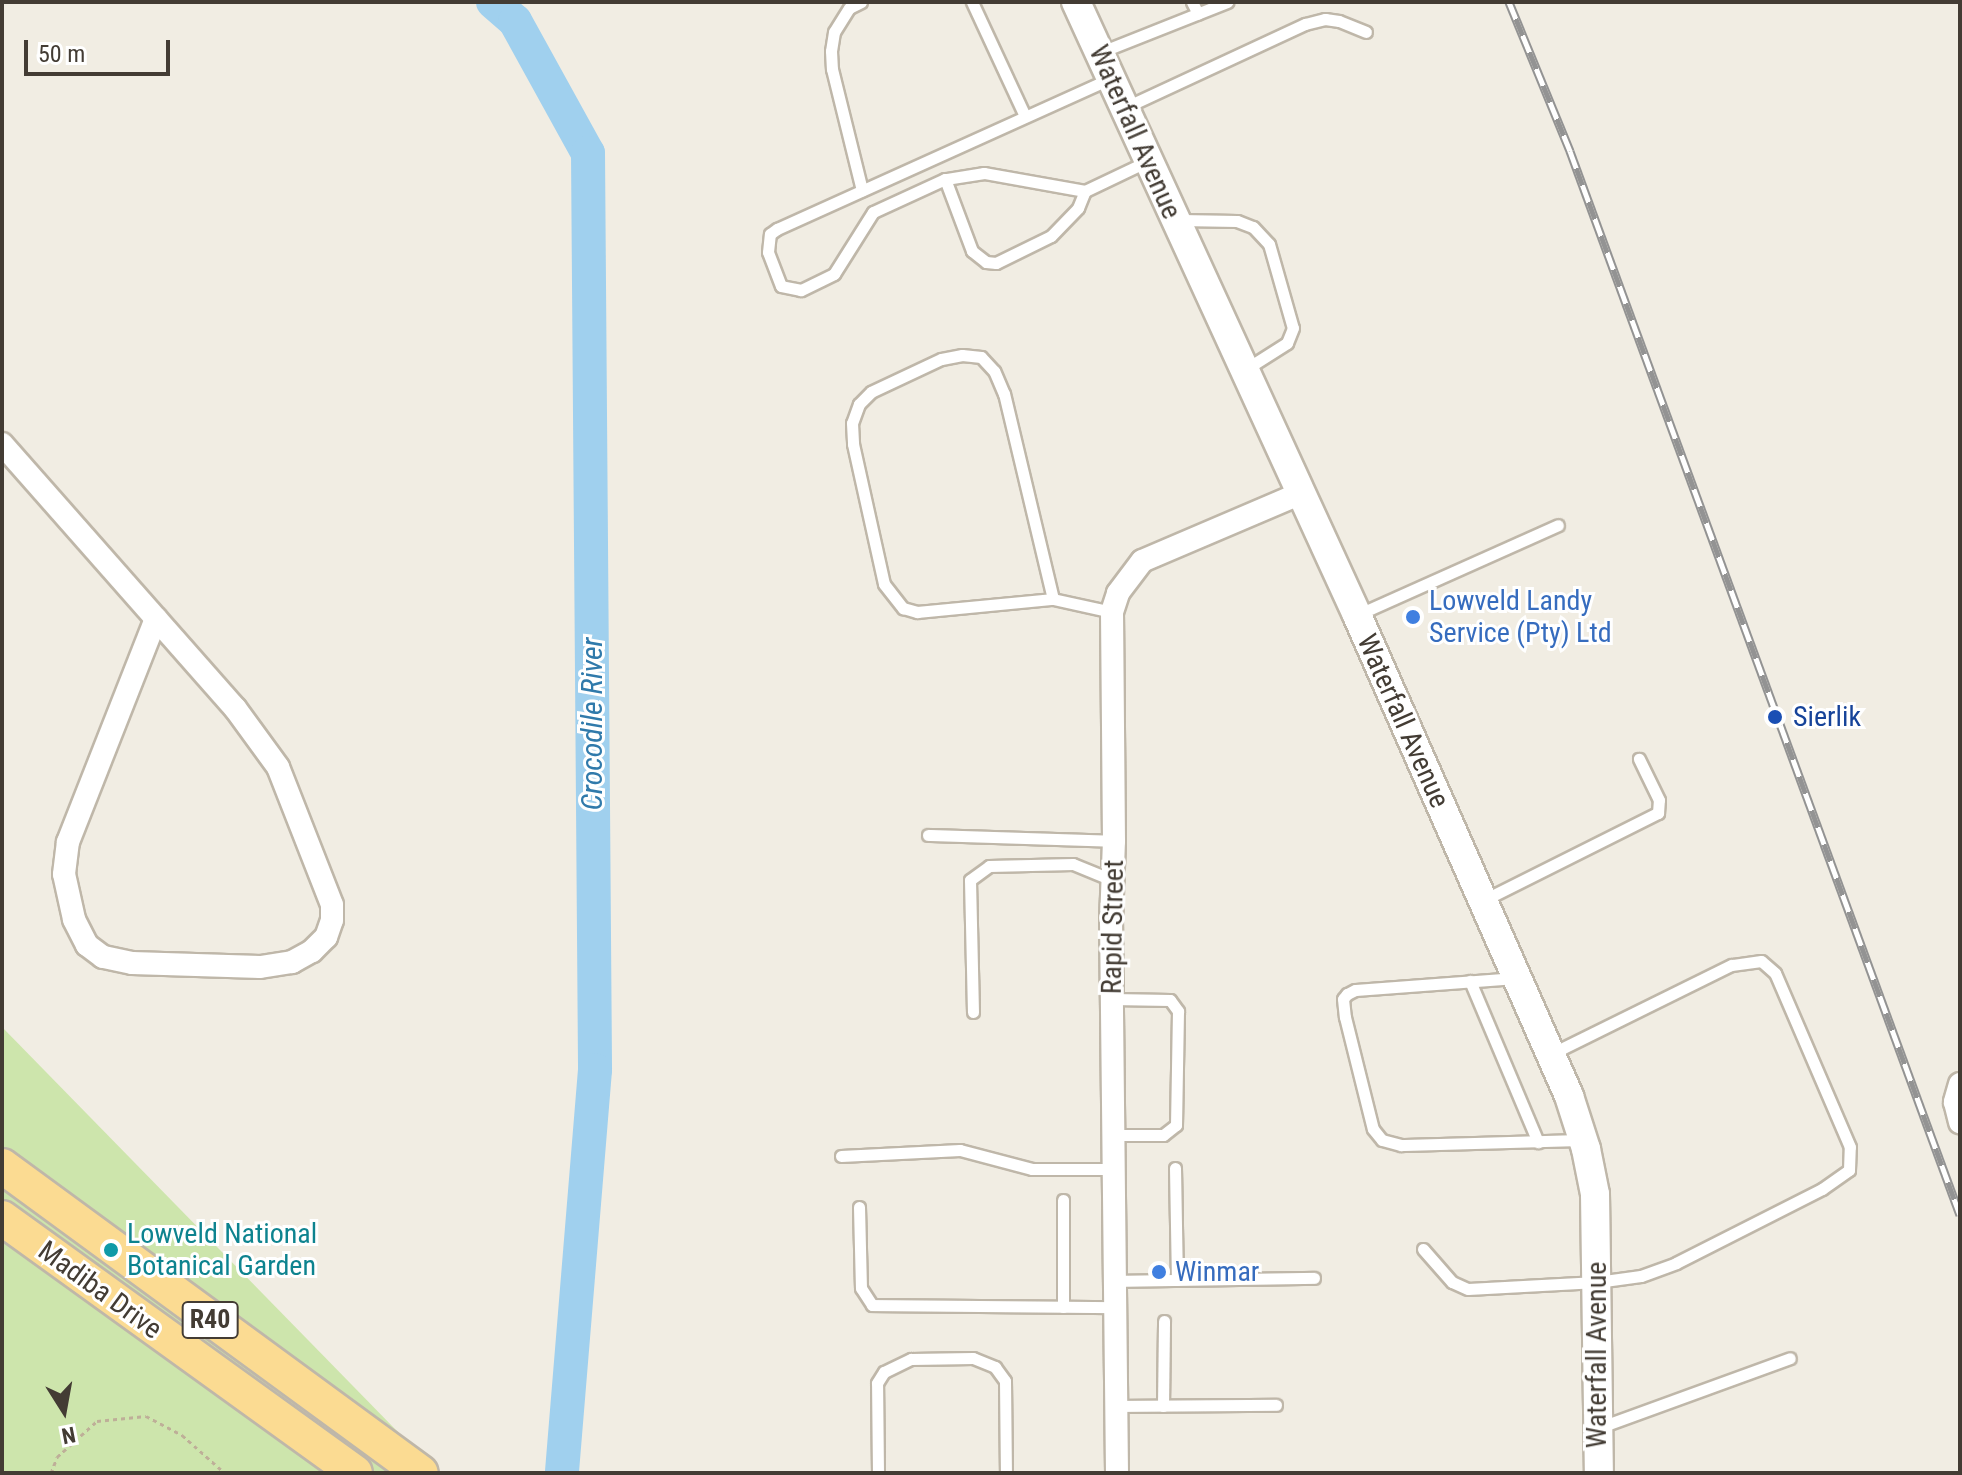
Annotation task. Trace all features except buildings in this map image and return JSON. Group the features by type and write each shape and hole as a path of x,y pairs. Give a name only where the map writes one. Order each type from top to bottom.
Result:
{"main road":[{"name":"Madiba Drive","path":"2,1166 420,1472"},
{"name":"Madiba Drive","path":"2,1218 355,1473"}],"street":[{"name":"Waterfall Avenue","path":"1076,2 1357,615 1550,1054 1584,1140 1595,1194 1597,1472"},
{"path":"2,444 235,708 278,767 332,905 332,920 326,937 312,951 292,962 260,967 132,963 103,957 87,945 74,919 64,874 68,842 156,619"},
{"name":"Rapid Street","path":"1117,1473 1112,612 1118,593 1142,561 1299,494"},
{"path":"1960,1084 1955,1102 1960,1122"}],"lane":[{"path":"861,2 849,8 834,32 831,51 832,69 862,190"},
{"path":"972,2 1025,116"},
{"path":"1192,2 1198,14"},
{"path":"1099,53 1227,2"},
{"path":"1124,108 1305,24 1325,19 1366,32"},
{"path":"1111,78 770,234 768,252 781,286 792,291 801,290 834,274 873,212 945,179 984,173 1085,191 1148,161"},
{"path":"945,179 972,251 986,262 1004,260 1051,236 1078,208 1085,191"},
{"path":"1175,220 1237,221 1253,227 1269,244 1293,328 1287,343 1243,371"},
{"path":"1053,599 1004,394 994,371 981,357 962,355 941,359 871,392 859,404 855,414 853,444 884,584 903,608 917,612 1053,599 1112,612"},
{"path":"1357,615 1558,525"},
{"path":"1482,901 1658,813 1659,800 1639,759"},
{"path":"928,835 1114,841"},
{"path":"973,1012 970,880 989,866 1073,864 1112,880"},
{"path":"1423,1249 1444,1275 1464,1289 1597,1282 1658,1271 1822,1189 1849,1170 1850,1147 1775,973 1761,961 1731,965 1550,1054"},
{"path":"1516,978 1355,990 1347,994 1343,1006 1345,1017 1373,1129 1382,1140 1401,1145 1584,1140"},
{"path":"1470,981 1538,1142"},
{"path":"1112,999 1170,1000 1178,1011 1176,1125 1163,1135 1113,1135"},
{"path":"841,1156 960,1150 1032,1169 1114,1169"},
{"path":"1175,1168 1177,1280"},
{"path":"1063,1200 1063,1307"},
{"path":"859,1207 861,1288 872,1305 1115,1307"},
{"path":"1115,1281 1314,1278"},
{"path":"1163,1406 1164,1321"},
{"path":"878,1473 877,1383 884,1372 911,1359 973,1358 995,1367 1005,1381 1006,1473"},
{"path":"1598,1428 1790,1358"},
{"path":"1117,1406 1276,1405"}],"path":[{"path":"51,1473 57,1457 97,1421 146,1416 182,1435 225,1473"}],"green space":[{"name":"Lowveld National Botanical Garden","path":"2,1027 438,1473 2,1473"}],"waterway":[{"name":"Crocodile River","path":"493,2 515,21 588,153 595,1070 562,1473"}],"railway":[{"path":"1509,2 1570,151 1960,1215"}],"place":[{"name":"Lowveld Landy Service (Pty) Ltd","path":"1413,617"},
{"name":"Sierlik","path":"1775,717"},
{"name":"Lowveld National Botanical Garden","path":"111,1250"},
{"name":"Winmar","path":"1159,1272"}]}
